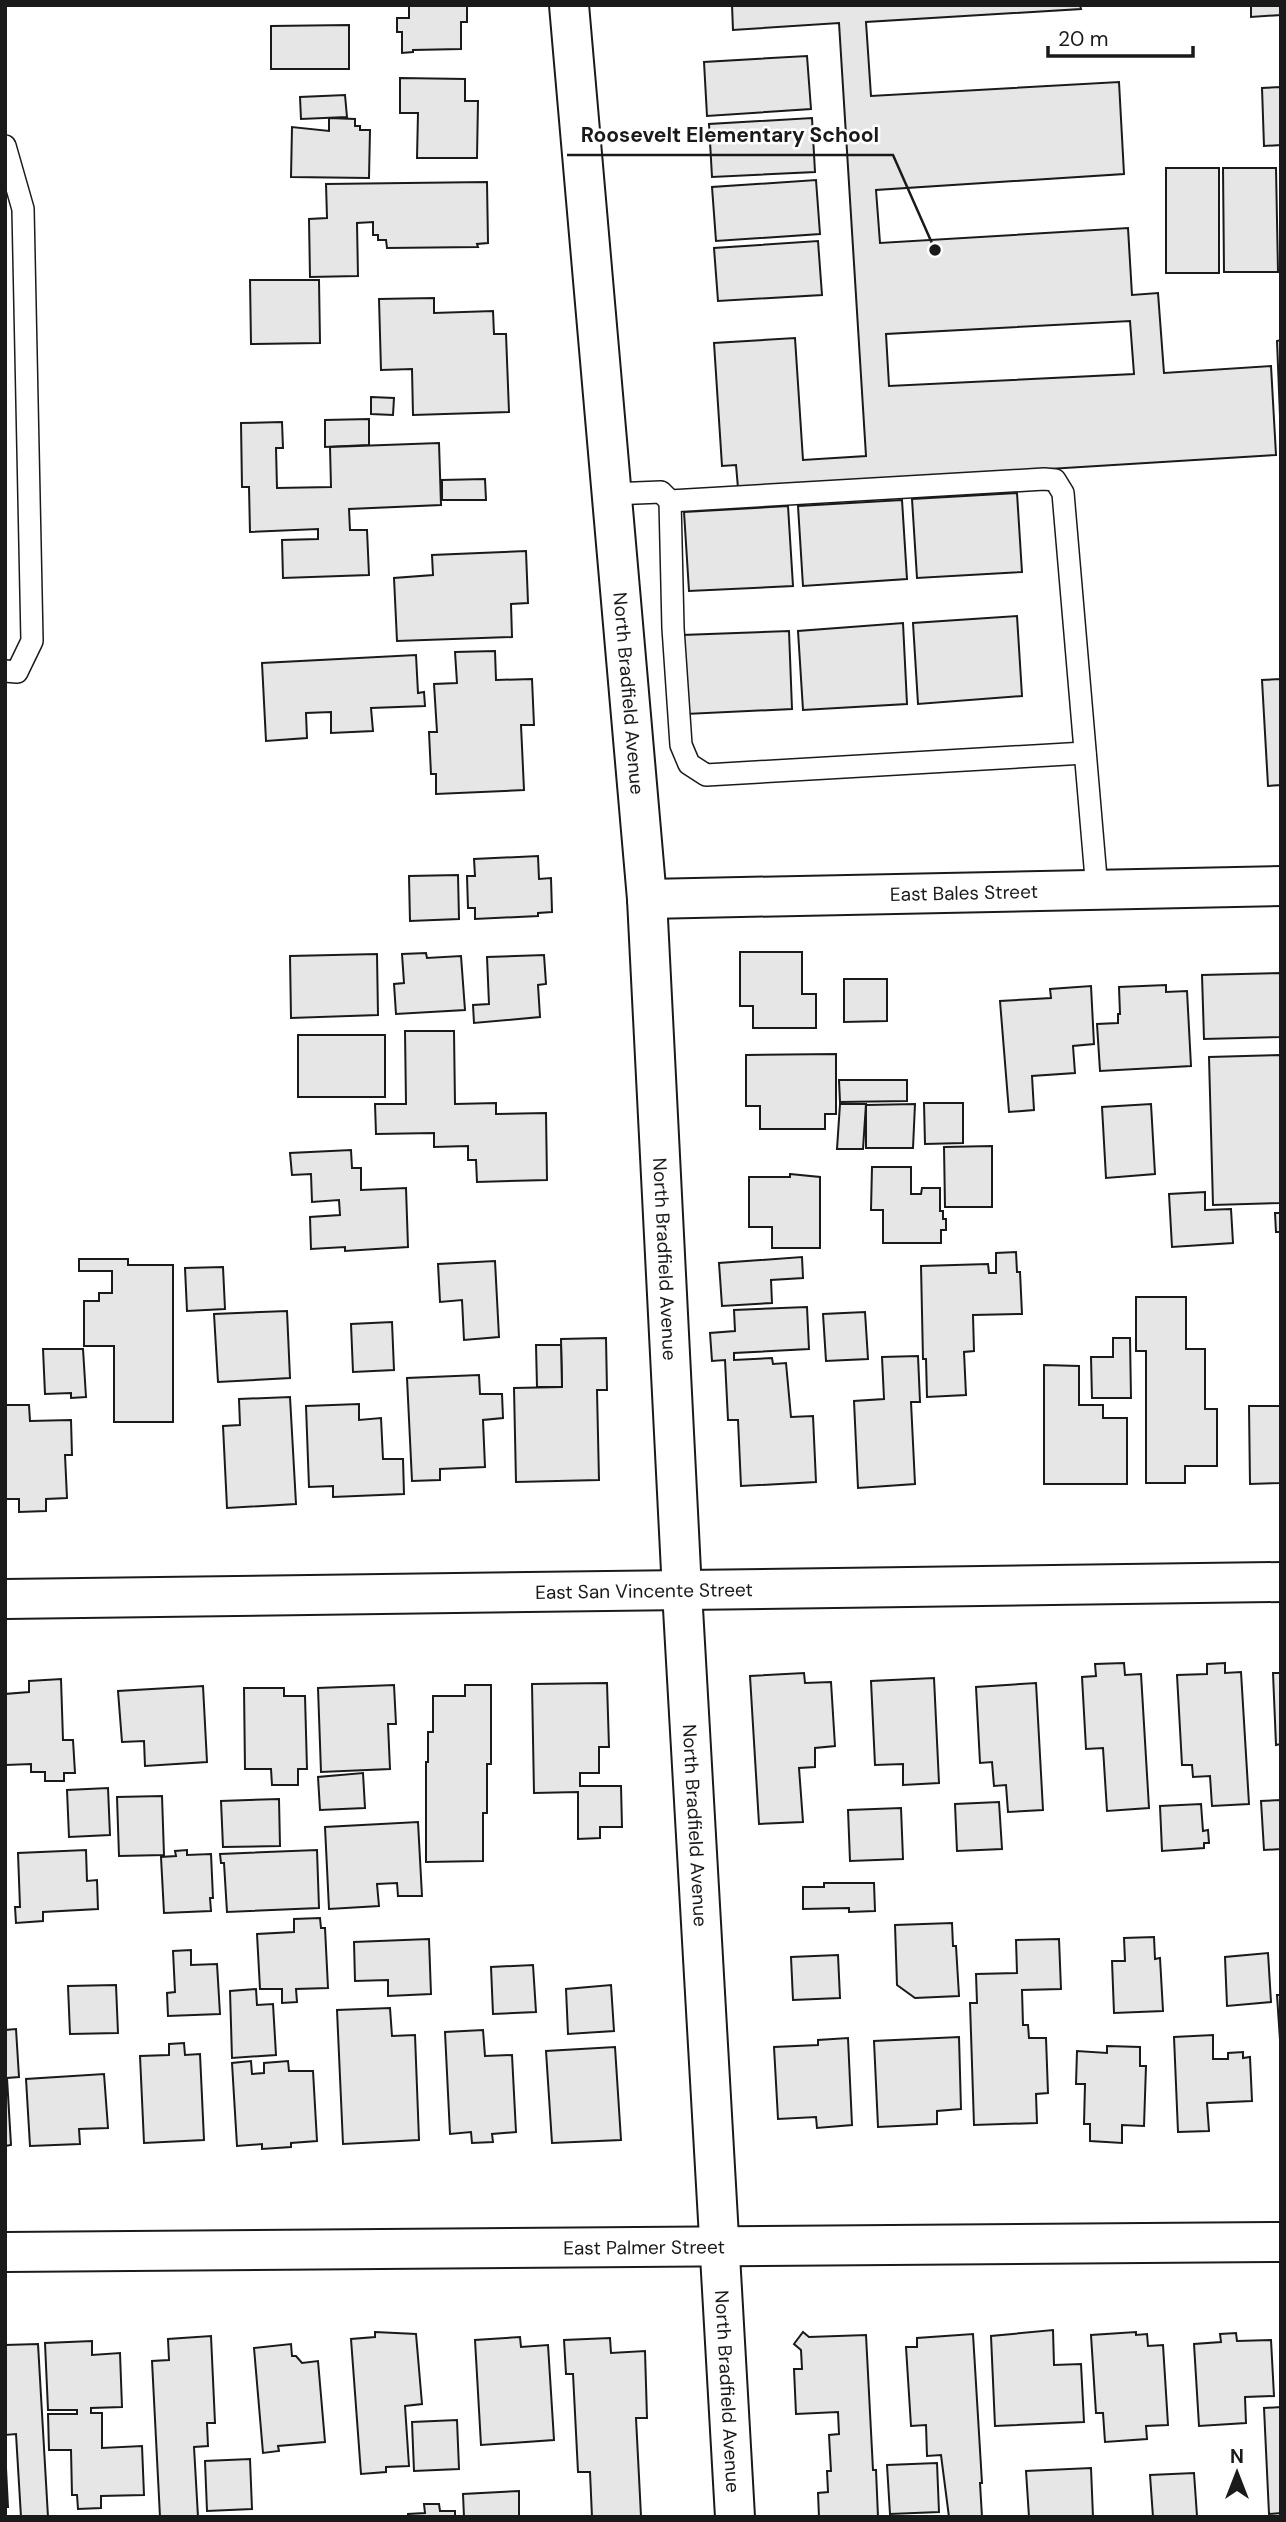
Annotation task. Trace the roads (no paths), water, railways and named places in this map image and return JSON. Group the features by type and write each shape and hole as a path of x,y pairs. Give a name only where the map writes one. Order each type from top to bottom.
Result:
{"street":[{"name":"North Bradfield Avenue","path":"569,5 647,899 682,1591 735,2517"},
{"name":"East Bales Street","path":"647,899 1281,886"},
{"name":"East San Vincente Street","path":"5,1599 1281,1582"},
{"name":"East Palmer Street","path":"5,2252 1281,2242"}],"lane":[{"path":"5,146 23,209 32,641 16,671 5,671"},
{"path":"670,501 1055,480 1063,493 1097,890"},
{"path":"611,494 662,492 670,501 673,628 681,746 689,764 706,775 1085,753"}],"place":[{"name":"Roosevelt Elementary School","path":"935,250"}]}
